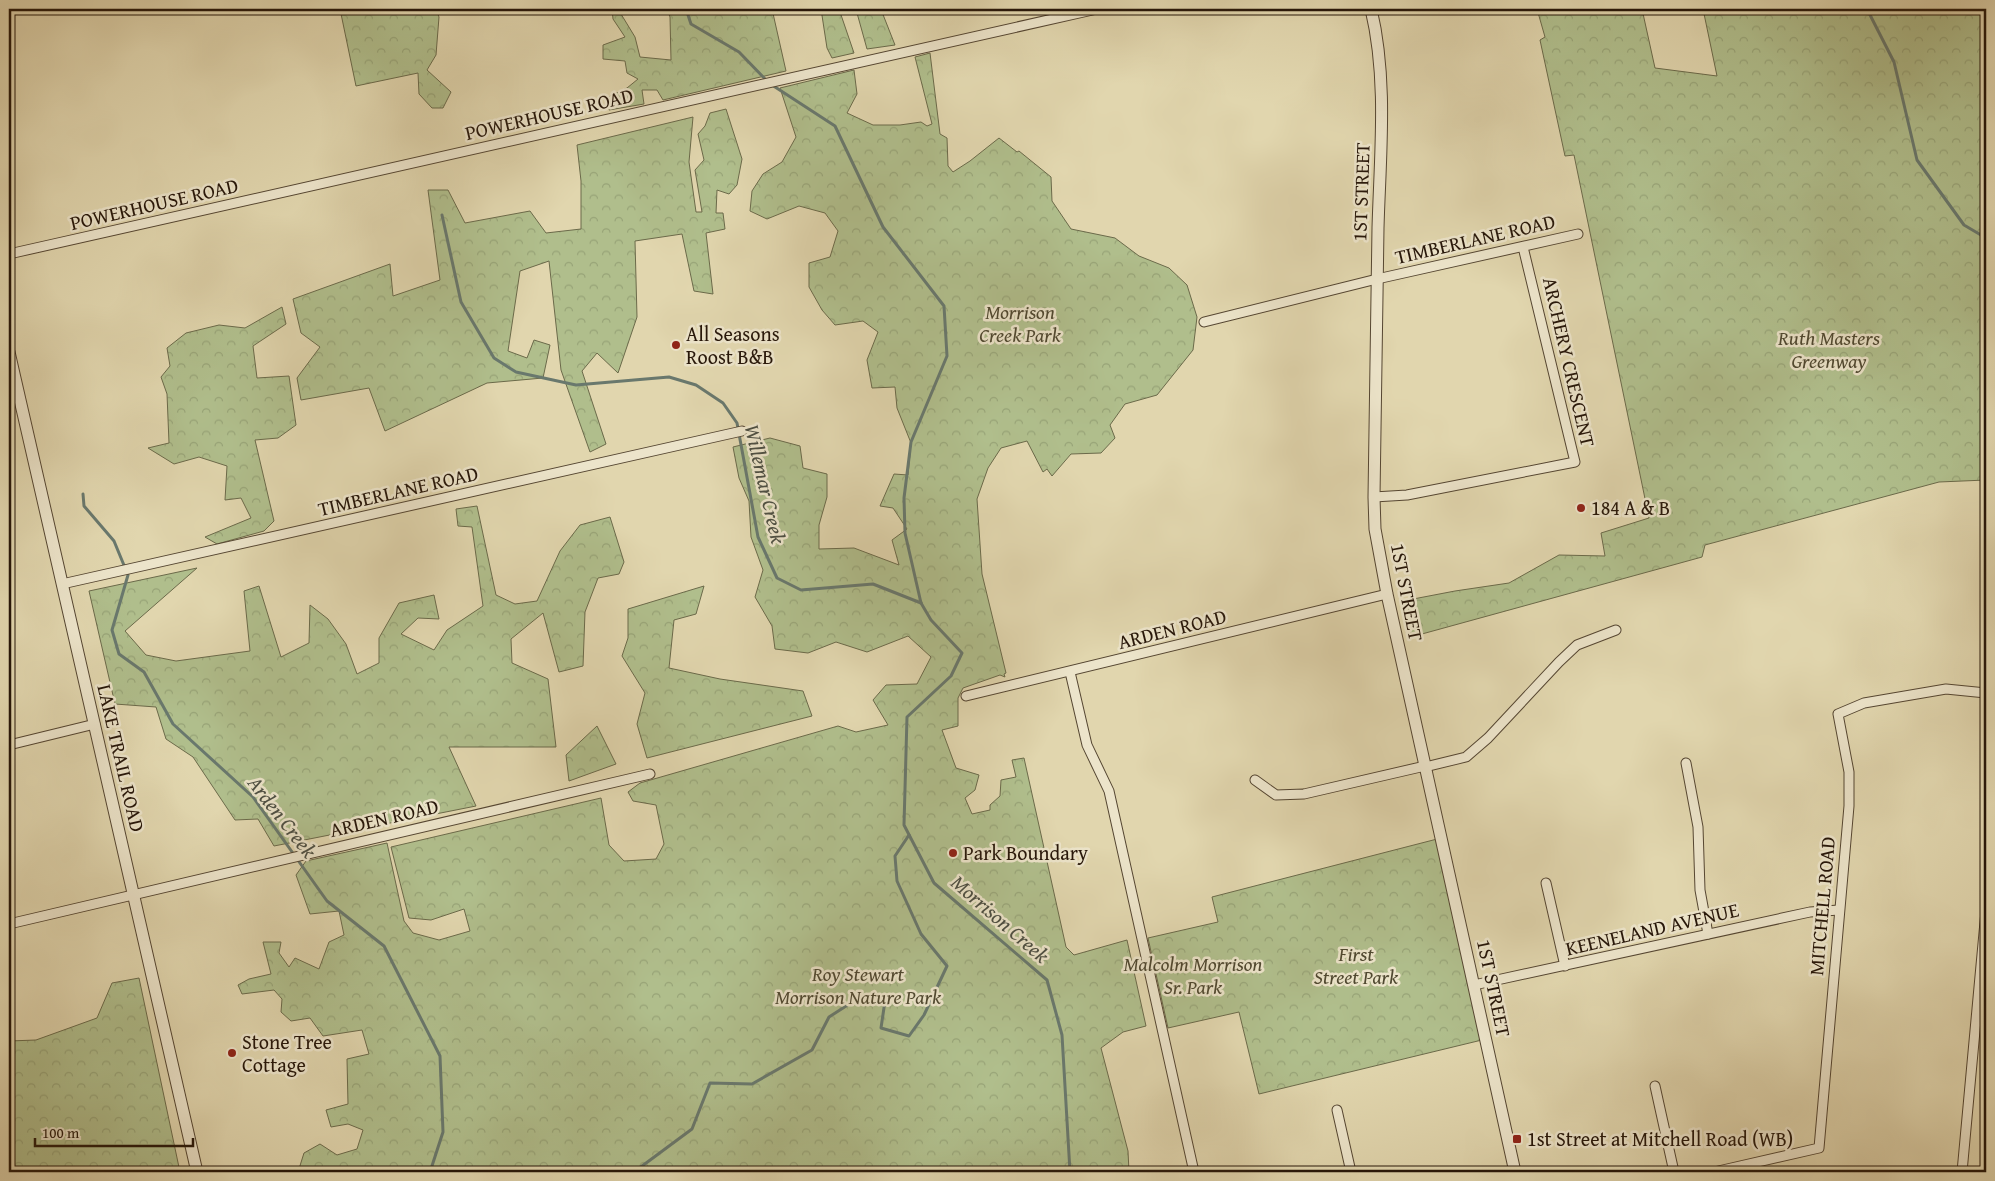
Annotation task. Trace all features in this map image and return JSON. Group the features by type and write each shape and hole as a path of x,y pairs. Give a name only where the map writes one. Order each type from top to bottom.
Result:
{"street":[{"name":"POWERHOUSE ROAD","path":"9,254 1097,9"},
{"name":"1ST STREET","path":"1371,9 1378,37 1381,72 1375,529 1387,594 1515,1172"},
{"name":"TIMBERLANE ROAD","path":"1204,322 1377,279 1578,234"},
{"name":"ARCHERY CRESCENT","path":"1374,497 1407,495 1574,462 1523,247"},
{"name":"LAKE TRAIL ROAD","path":"9,352 197,1172"},
{"name":"TIMBERLANE ROAD","path":"62,584 742,431"},
{"name":"ARDEN ROAD","path":"966,696 1387,594"},
{"path":"1255,780 1276,795 1304,794 1466,757 1488,738 1577,645 1616,630"},
{"path":"1070,672 1087,745 1109,792 1194,1172"},
{"name":"MITCHELL ROAD","path":"1714,1172 1818,1148 1849,806 1849,780 1838,714 1864,703 1946,689 1986,693"},
{"path":"9,745 95,724"},
{"path":"1686,763 1698,828 1700,890 1708,934"},
{"name":"ARDEN ROAD","path":"9,924 650,774"},
{"path":"1546,883 1564,966"},
{"name":"KEENELAND AVENUE","path":"1474,986 1810,912 1839,910"},
{"path":"1962,1172 1986,911"},
{"path":"1655,1086 1674,1172"},
{"path":"1337,1110 1351,1172"}],"green space":[{"path":"340,9 436,9 439,17 436,55 427,70 451,92 443,108 432,108 419,94 418,73 356,86"},
{"path":"612,9 620,9 635,37 640,57 671,60 670,17 667,9 772,9 786,71 663,100 657,90 642,90 644,104 609,110 610,96 627,88 638,79 627,73 625,61 603,59 603,45 625,37 613,19"},
{"path":"821,9 839,9 854,53 832,58 827,48"},
{"path":"862,9 882,9 895,45 867,49 857,13"},
{"name":"Ruth Masters Greenway","path":"1537,9 1642,9 1655,68 1717,76 1703,9 1986,9 1986,480 1939,482 1705,545 1702,557 1411,637 1408,600 1509,583 1559,555 1605,556 1601,533 1649,518 1574,155 1565,156 1540,40 1545,37"},
{"path":"930,53 940,134 947,138 948,166 953,172 999,138 1017,152 1019,151 1051,177 1052,201 1071,229 1115,238 1139,256 1169,268 1187,285 1197,317 1193,350 1157,395 1125,404 1110,425 1115,438 1101,453 1071,454 1052,476 1047,469 1043,472 1027,441 1001,448 988,468 977,499 982,574 1006,673 1004,674 1005,677 1000,675 963,688 958,698 958,726 942,730 956,768 979,775 975,790 965,798 972,814 990,810 990,805 1000,796 1001,780 1016,777 1012,760 1024,758 1066,947 1074,955 1127,940 1146,1026 1123,1032 1101,1048 1128,1151 1129,1172 298,1172 304,1153 320,1144 337,1155 357,1149 363,1130 348,1124 331,1127 326,1110 348,1104 347,1059 369,1054 362,1030 323,1036 310,1018 291,1021 281,1012 282,999 274,990 242,994 238,985 249,979 271,974 263,942 281,942 279,953 289,967 295,958 319,969 329,942 344,935 339,911 310,914 296,875 306,861 387,843 404,921 413,933 439,940 470,931 464,909 431,920 409,918 391,847 601,798 609,845 624,861 656,859 664,844 656,805 633,801 628,792 640,783 838,726 856,732 888,725 873,700 886,685 917,684 931,657 908,636 867,652 836,642 808,653 775,649 772,626 755,597 763,570 751,537 749,501 739,478 733,447 770,438 800,446 803,468 827,474 827,497 819,525 819,549 854,548 899,565 892,540 907,529 893,508 880,506 894,474 908,475 911,443 897,408 895,387 872,388 867,360 878,332 863,321 835,325 822,310 809,287 809,263 830,257 838,231 825,213 799,206 767,219 750,211 752,191 763,174 782,162 796,137 780,88 854,70 857,94 847,113 873,125 900,125 921,122 927,126 932,124 915,57"},
{"path":"726,109 742,159 737,185 729,194 717,190 716,213 723,213 725,229 706,233 713,294 694,291 682,234 635,241 637,317 618,373 597,353 582,371 606,444 590,452 561,370 549,261 520,271 508,351 527,358 534,340 550,345 543,378 487,383 385,431 369,388 301,400 297,378 320,347 301,333 293,299 390,264 393,296 440,280 428,190 448,190 465,223 530,211 546,233 581,229 581,181 577,145 693,117 689,162 696,212 702,212 695,170 704,160 698,134 705,126 710,113"},
{"path":"282,307 286,324 253,346 257,378 289,376 296,425 278,438 255,440 274,521 264,531 217,544 205,537 251,518 241,498 225,500 227,466 199,457 174,464 148,448 169,443 167,394 161,377 170,366 167,348 186,333 219,325 245,328"},
{"path":"9,403 13,457 9,471"},
{"path":"477,506 496,595 515,604 537,601 560,551 580,525 610,517 624,562 619,574 598,578 585,612 583,666 559,672 543,613 511,639 512,663 548,679 556,747 449,747 476,806 274,846 258,819 235,820 193,757 166,739 156,707 115,704 89,591 197,568 125,631 146,655 176,661 250,651 244,591 259,586 281,657 309,643 310,605 328,619 346,644 357,674 379,663 379,638 399,603 434,595 439,619 418,618 401,634 434,650 447,630 483,606 472,527 458,526 456,509"},
{"path":"704,586 696,614 674,620 669,668 720,679 803,691 812,716 647,758 637,724 645,693 622,656 628,638 628,609"},
{"path":"597,726 616,764 569,781 566,755"},
{"name":"First Street Park","path":"1441,838 1486,1039 1259,1094 1239,1012 1168,1028 1148,938 1218,922 1212,897"},
{"path":"139,978 180,1172 9,1172 9,1041 36,1040 97,1018 112,983"}],"waterway":[{"name":"Morrison Creek","path":"686,9 691,24 739,52 767,81"},
{"path":"1867,9 1894,62 1917,160 1964,225 1986,238"},
{"name":"Morrison Creek","path":"772,85 835,126 883,227 944,306 947,356 911,442 904,498 905,533 921,603 931,620 962,653 951,676 907,717 904,825 934,883 1047,980 1062,1035 1070,1172"},
{"name":"Willemar Creek","path":"442,215 461,302 494,358 516,372 576,385 669,377 696,385 723,403 737,423 758,537 777,578 801,590 873,584 921,603"},
{"name":"Arden Creek","path":"83,494 84,506 114,541 128,575 112,630 119,654 144,672 173,724 253,797 327,901 384,946 440,1056 443,1132 430,1172"},
{"path":"634,1172 692,1129 710,1083 752,1084 812,1050 829,1017 857,999 873,996 885,1001 881,1028 909,1036 924,1015 947,966 921,934 897,881 895,856 909,835"}],"place":[{"name":"All Seasons Roost B&B","path":"676,345"},
{"name":"184 A & B","path":"1581,508"},
{"name":"Park Boundary","path":"953,853"},
{"name":"Stone Tree Cottage","path":"232,1053"},
{"name":"1st Street at Mitchell Road (WB)","path":"1517,1139"}],"park label":[{"name":"Morrison Creek Park","path":"1020,324"},
{"name":"Malcolm Morrison Sr. Park","path":"1193,976"},
{"name":"Roy Stewart Morrison Nature Park","path":"858,986"}]}
